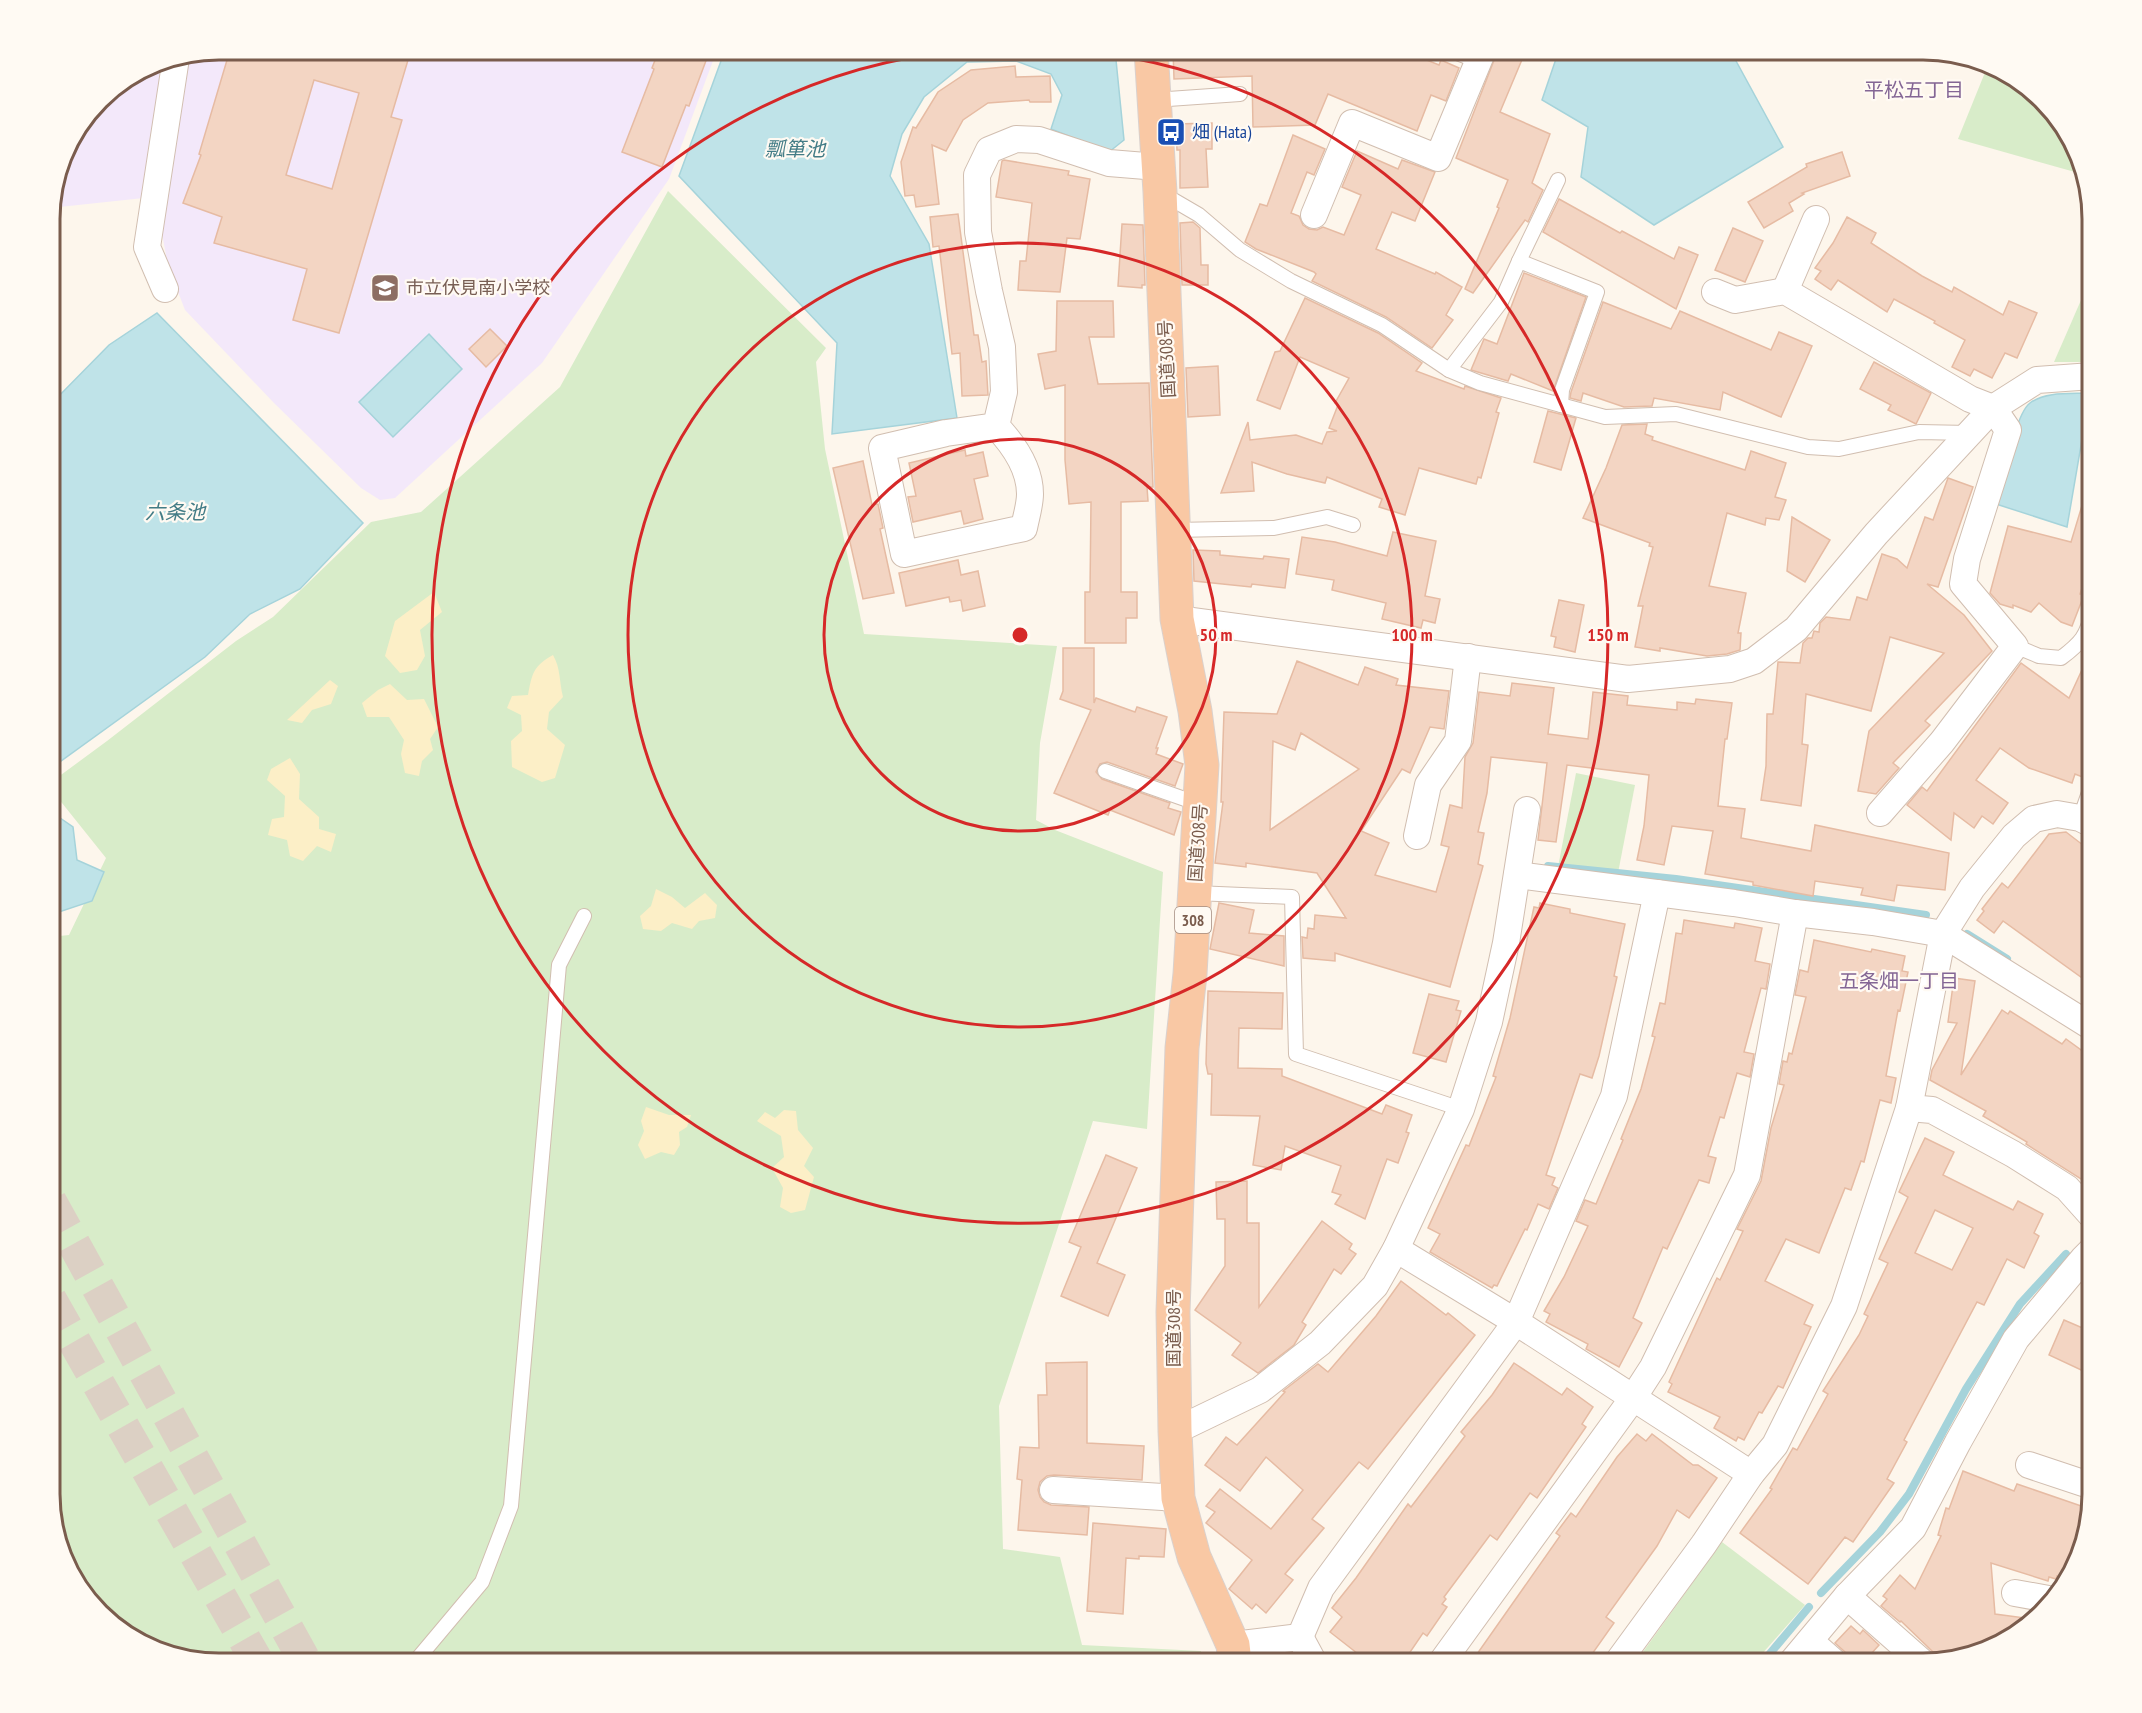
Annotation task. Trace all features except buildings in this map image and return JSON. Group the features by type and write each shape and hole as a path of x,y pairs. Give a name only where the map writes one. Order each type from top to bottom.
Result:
{"highway":[{"name":"国道308号","path":"1152,60 1175,531 1177,619 1195,711 1202,765 1190,974 1182,1060 1173,1312 1178,1498 1194,1557 1234,1653"}],"street":[{"path":"1314,214 1352,123 1438,158 1478,60"},
{"path":"165,289 147,247 175,66"},
{"path":"996,426 1004,392 1002,347 988,291 978,220 977,175 989,150 1016,139 1039,140 1159,180"},
{"path":"1785,291 1816,219"},
{"path":"1715,291 1736,300 1785,291 1970,399 1993,408 2008,430 1967,559 1963,584 2015,646 1942,742 1880,813"},
{"path":"1177,619 1628,679 1730,669 1754,662 1796,629 1876,534 1993,408 2037,380 2082,377"},
{"path":"996,426 1012,443 1027,475 1030,494 1024,528 904,554 882,448 946,433 996,426"},
{"path":"1417,836 1428,786 1458,741 1468,657"},
{"path":"1175,1431 1260,1389 1320,1343 1375,1286 1396,1249 1461,1109 1489,1022 1506,943 1527,810"},
{"path":"1625,1653 1704,1544 1751,1474 1776,1445 1844,1306 1909,1108 1943,934 1972,888 2014,836 2034,819 2057,814 2082,820"},
{"path":"1517,875 1873,922 1943,934 2082,1021"},
{"path":"1308,1653 1300,1637 1320,1588 1516,1322 1614,1096 1657,893"},
{"path":"1449,1653 1653,1367 1747,1175 1796,913"},
{"path":"1909,1108 1932,1110 2013,1154 2067,1188 2082,1205"},
{"path":"1396,1249 1516,1322 1751,1474"},
{"path":"1800,1653 1847,1596 1913,1528 2016,1339 2082,1266"},
{"path":"2029,1465 2082,1483"},
{"path":"1053,1490 1178,1498"},
{"path":"2015,1593 2043,1598"},
{"path":"1847,1596 1912,1653"},
{"path":"1238,1653 1300,1637"},
{"path":"1810,1641 1823,1653"}],"lane":[{"path":"1154,100 1240,94"},
{"path":"1159,180 1240,250 1292,281 1382,326 1449,370 1480,383 1605,417 1676,414 1808,447 1839,449 1918,432 1970,434"},
{"path":"1449,370 1501,302 1558,180"},
{"path":"1519,261 1598,292 1562,390 1561,405"},
{"path":"1175,531 1274,528 1328,517 1353,525"},
{"path":"2015,646 2039,656 2061,658 2079,645 2082,639"},
{"path":"1105,771 1201,804"},
{"path":"1194,893 1292,897 1296,1054 1461,1109"},
{"path":"423,1653 482,1582 511,1506 559,965 585,916"}],"shaded area":[{"name":"市立伏見南小学校","path":"209,60 713,60 669,179 542,363 395,498 380,500 361,488 274,403 185,310 168,266 161,228 183,64"},
{"path":"172,67 153,197 60,207 65,178 72,158 81,140 100,114 131,87 149,76"}],"green space":[{"path":"1985,73 2020,93 2042,114 2066,149 2075,172 1958,139"},
{"path":"668,191 826,348 816,362 825,449 864,634 1057,646 1040,743 1036,820 1055,830 1163,872 1147,1129 1093,1121 999,1406 1003,1549 1060,1557 1082,1645 1201,1651 1201,1653 209,1653 168,1645 149,1637 122,1620 93,1591 76,1564 65,1535 60,1504 60,936 69,935 106,858 60,800 60,776 236,641 273,617 371,522 421,512 560,387"},
{"path":"2082,298 2082,362 2054,362"},
{"path":"1576,773 1635,785 1618,873 1558,867"},
{"path":"1722,1542 1805,1605 1763,1653 1642,1653"}],"sand":[{"path":"434,592 442,612 420,630 425,656 417,670 400,673 385,656 395,621"},
{"path":"553,655 559,670 563,697 549,712 547,729 565,745 555,778 542,782 512,767 511,741 522,731 521,715 507,708 512,696 528,695 534,671"},
{"path":"330,680 338,686 331,704 312,710 302,723 287,720"},
{"path":"390,684 407,700 424,699 438,727 430,739 433,750 422,761 419,776 405,773 401,754 404,740 389,717 367,717 362,703"},
{"path":"290,758 300,774 299,799 319,817 319,829 336,834 331,852 317,846 303,861 290,856 287,840 268,835 272,819 284,817 285,796 267,780 271,769"},
{"path":"656,889 672,897 685,908 705,893 717,905 715,918 699,921 692,929 672,923 661,931 643,929 640,916 651,906"},
{"path":"646,1107 669,1115 691,1115 687,1127 679,1132 680,1145 674,1155 661,1152 645,1159 638,1145 644,1131 641,1121"},
{"path":"784,1110 796,1111 798,1130 813,1148 804,1166 814,1177 805,1210 791,1213 780,1207 783,1188 772,1168 784,1157 781,1136 757,1121 765,1112 775,1118"}],"water":[{"name":"瓢箪池","path":"721,60 1116,60 1124,140 1109,152 1051,129 1062,95 1051,74 1016,61 967,62 924,97 902,134 890,176 929,244 957,418 832,434 837,343 679,176"},
{"path":"1556,60 1735,60 1783,147 1654,225 1581,177 1588,127 1542,100"},
{"name":"六条池","path":"157,313 363,523 300,589 250,614 205,657 60,762 60,395 109,345"},
{"path":"429,334 462,369 393,437 359,402"},
{"path":"2067,393 2082,393 2082,440 2067,527 1996,504 2014,434 2024,410 2036,399"},
{"path":"60,818 73,827 77,860 104,872 92,901 60,912"}],"waterway":[{"path":"1548,866 1676,879 1926,915"},
{"path":"1967,934 2007,959"},
{"path":"1821,1593 1880,1532 1909,1494 1966,1389 2020,1304 2066,1254"},
{"path":"1770,1653 1809,1607"}],"tunnel":[{"path":"60,1219 300,1653"},
{"path":"60,1316 252,1653"}],"place":[{"name":"畑 (Hata)","path":"1171,132"},
{"name":"市立伏見南小学校","path":"385,288"}],"district":[{"name":"平松五丁目","path":"1914,90"},
{"name":"五条畑一丁目","path":"1899,981"}]}
